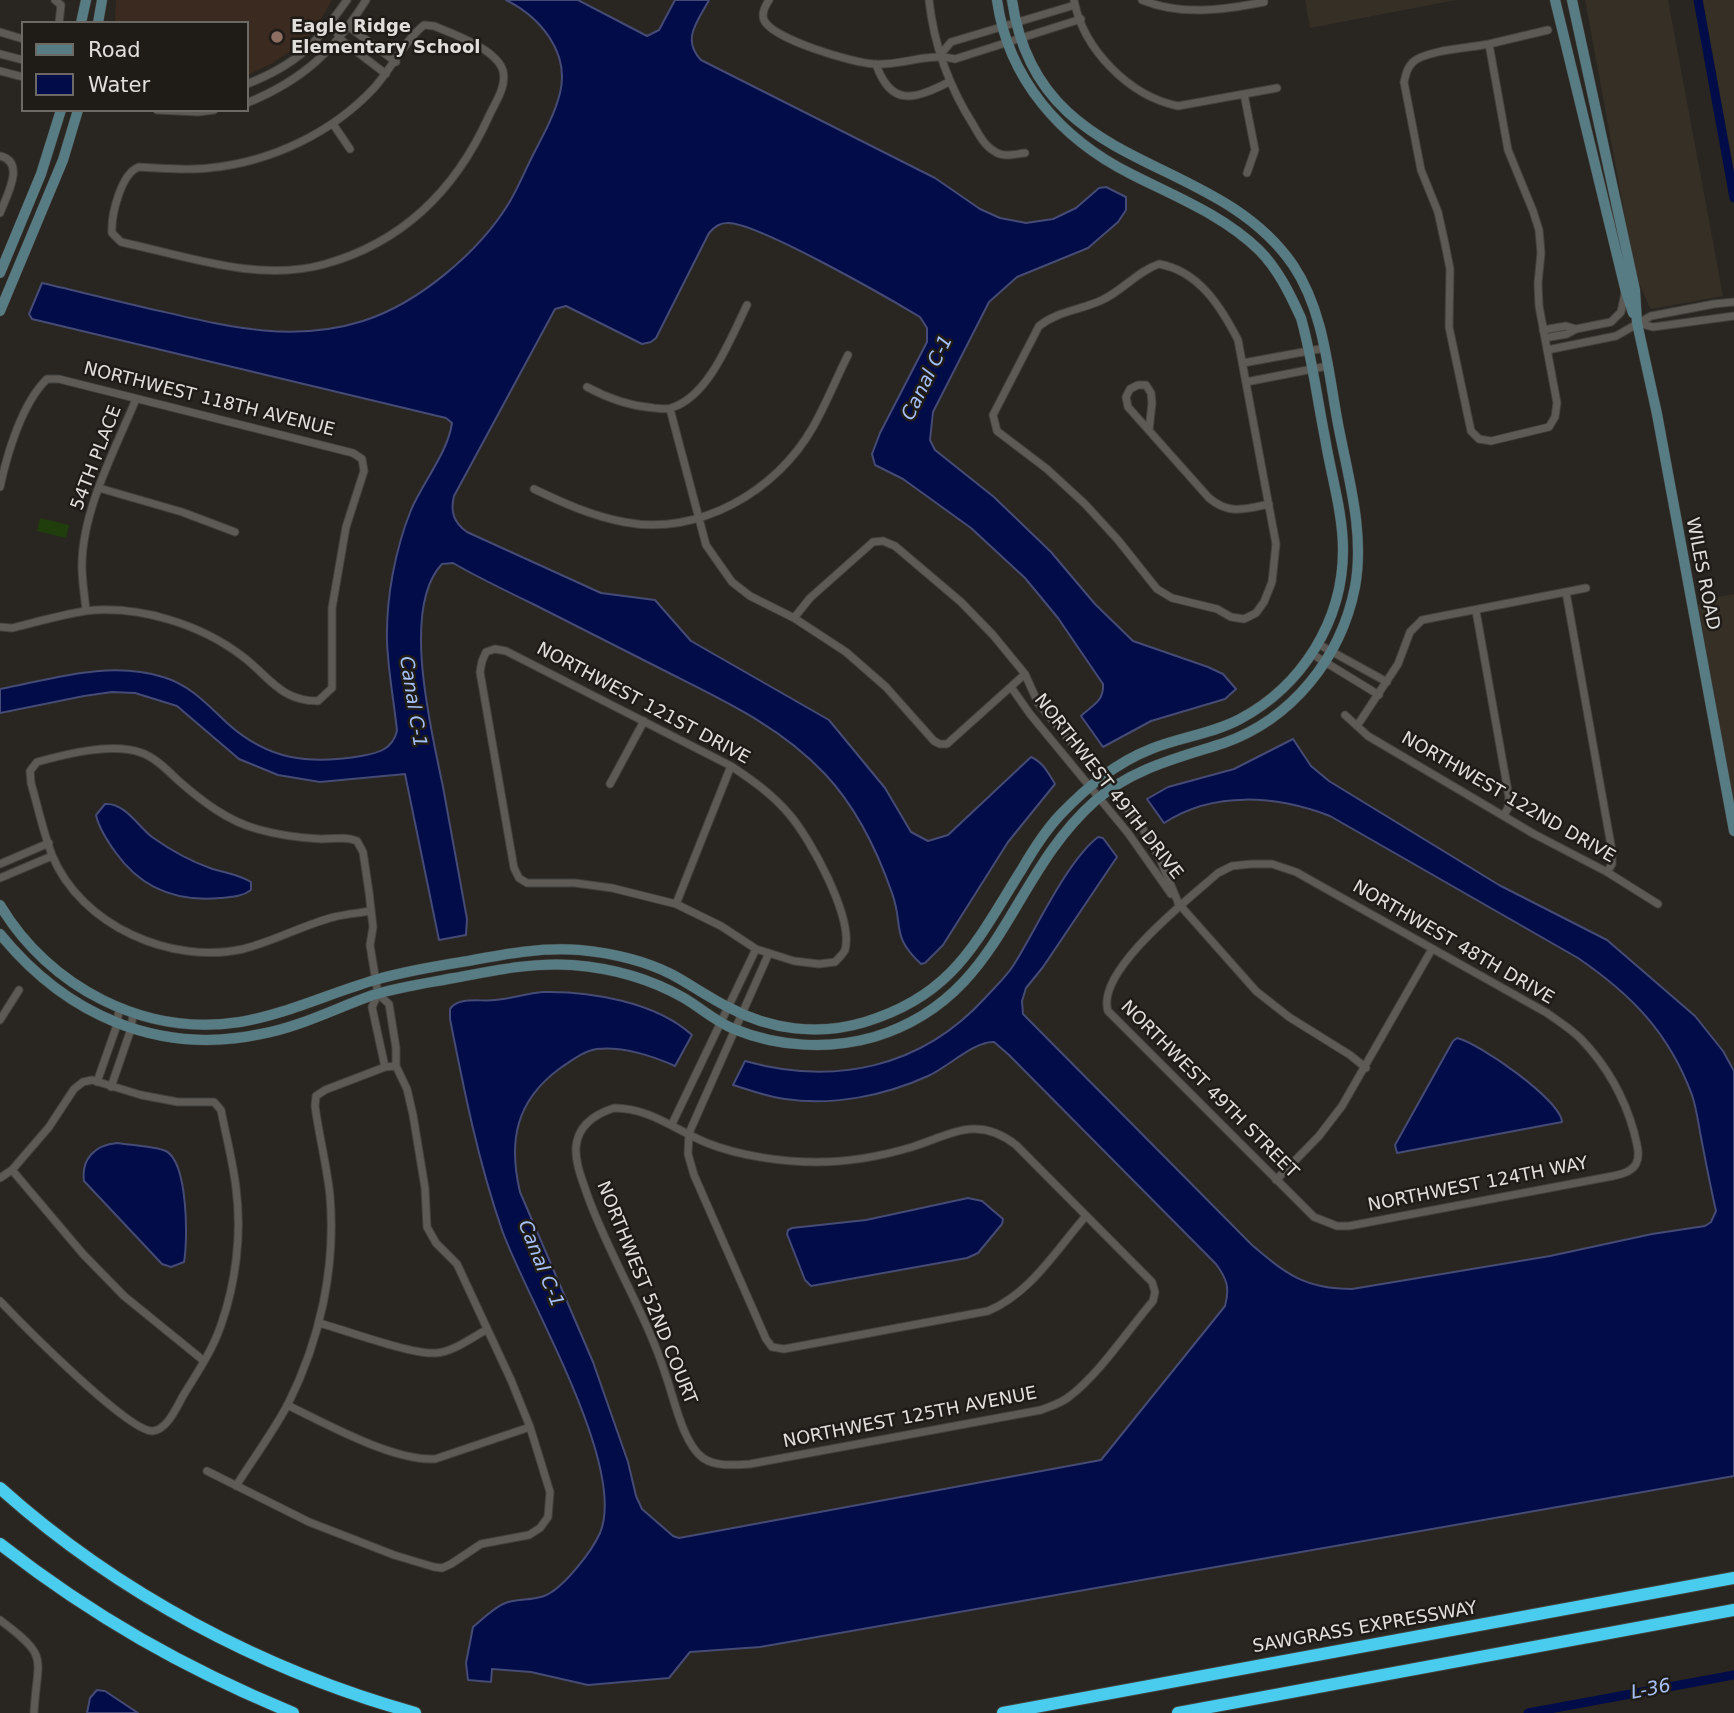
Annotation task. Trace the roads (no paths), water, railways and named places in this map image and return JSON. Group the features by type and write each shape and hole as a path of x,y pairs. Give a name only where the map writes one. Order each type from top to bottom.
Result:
{"highway":[{"path":"0,1488 69,1544 116,1576 215,1634 303,1675 415,1713"},
{"path":"0,1544 73,1598 146,1644 218,1681 293,1713"},
{"name":"SAWGRASS EXPRESSWAY","path":"1003,1713 1734,1578"},
{"path":"1178,1713 1734,1610"}],"street":[{"path":"55,0 61,5 59,21"},
{"path":"81,21 86,0"},
{"path":"98,21 102,0"},
{"path":"248,84 302,55 317,41 347,0"},
{"path":"248,102 303,73 340,39 366,0"},
{"path":"769,0 763,11 763,20 769,27 803,45 853,61 876,64 940,55 955,59 1081,19"},
{"path":"929,0 931,20 949,82 981,139 994,152 1003,155 1025,153"},
{"path":"0,905 19,934 49,964 76,985 133,1014 195,1024 244,1021 279,1013 375,980 528,950 583,950 638,960 669,973 741,1014 776,1026 824,1029 850,1026 916,1002 954,971 975,943 1036,846 1088,786 1151,749 1241,719 1283,689 1312,654 1328,624 1339,588 1343,546 1301,318 1289,291 1261,252 1216,216 1106,160 1055,119 1031,90 1006,43 997,0"},
{"path":"0,934 19,957 54,989 117,1025 180,1038 225,1039 263,1034 378,994 485,972 562,964 607,968 648,981 685,999 735,1030 805,1045 834,1044 880,1035 911,1022 936,1007 972,974 1051,852 1078,817 1111,788 1159,763 1224,743 1262,724 1292,703 1333,652 1354,591 1359,558 1357,518 1325,348 1307,292 1295,268 1273,241 1247,218 1221,201 1095,135 1052,95 1020,39 1012,0"},
{"path":"1142,0 1152,4 1211,11 1229,4 1264,2"},
{"name":"WILES ROAD","path":"1555,0 1626,292 1637,323 1657,414 1734,831"},
{"name":"WILES ROAD","path":"1572,0 1625,237 1635,290 1637,323"},
{"path":"940,55 951,42 1074,2 1101,58 1144,93 1164,103 1178,106 1277,88"},
{"path":"332,22 349,27 396,62"},
{"path":"332,22 340,39 386,74"},
{"path":"424,25 434,26 495,56 503,71 504,84 457,174 426,209 393,235 362,251 324,264 280,271 230,267 121,242 112,233 111,221 127,175 139,167 209,168 245,161 285,149 333,124 356,106 386,74 416,31 424,25"},
{"path":"1489,44 1508,150 1539,230 1541,253 1538,283 1557,403 1555,417 1549,427 1491,441 1479,439 1471,431 1465,408 1450,327 1450,269 1438,212 1420,170 1404,82 1407,69 1415,60 1426,55 1548,30"},
{"path":"0,32 21,38"},
{"path":"374,64 383,52"},
{"path":"0,54 21,59"},
{"path":"876,64 881,80 890,90 902,96 915,97 949,82"},
{"path":"0,71 21,76"},
{"path":"1244,94 1255,150 1247,173"},
{"path":"0,273 41,174 60,112"},
{"path":"0,311 63,160 77,112"},
{"path":"333,124 350,149"},
{"path":"0,156 8,158 15,172 0,212"},
{"path":"1158,264 1185,274 1207,291 1224,312 1234,331 1243,363 1276,544 1272,582 1264,602 1255,613 1244,619 1172,598 1157,589 1085,504 1047,469 997,431 993,424 993,415 1039,326 1049,318 1102,300 1158,264"},
{"path":"1544,334 1562,335 1615,320 1621,312 1626,292"},
{"path":"1547,349 1616,336 1651,316 1714,304 1734,303"},
{"path":"587,387 610,399 637,407 670,409 704,384 718,365 747,305"},
{"path":"1637,323 1653,327 1734,316"},
{"path":"1544,334 1566,326 1576,329"},
{"path":"1562,335 1565,346"},
{"path":"1243,363 1325,348"},
{"path":"534,489 599,517 627,523 664,525 699,519 746,497 782,468 813,428 848,355"},
{"path":"1247,382 1328,366"},
{"name":"NORTHWEST 118TH AVENUE","path":"0,487 20,425 37,389 47,379 59,379 344,450 362,458 365,471 346,527 337,569 332,608 332,688 318,701 294,697 278,689 244,657 210,635 169,619 127,612 86,611"},
{"path":"1149,430 1151,393 1146,385 1129,388 1126,397 1128,407 1209,498 1221,508 1240,510 1269,504"},
{"name":"54TH PLACE","path":"86,611 82,566 88,527 99,488 136,399"},
{"path":"670,409 706,545 732,582 750,596 794,618 846,652 886,687 934,741 947,744 1025,674"},
{"path":"99,488 182,512 235,532"},
{"name":"NORTHWEST 49TH DRIVE","path":"794,618 810,598 873,542 883,541 895,546 961,602 1025,674 1038,703 1140,824 1160,859 1180,907"},
{"path":"1357,726 1387,682 1415,625 1422,620 1586,588"},
{"path":"1566,592 1612,850 1612,864 1607,872"},
{"path":"0,627 12,628 86,611"},
{"path":"1476,611 1509,797 1504,815"},
{"path":"1318,644 1387,682"},
{"name":"NORTHWEST 121ST DRIVE","path":"676,904 612,888 575,883 527,883 519,878 514,868 480,672 481,661 486,652 495,649 506,651 732,766 764,789 790,814 826,874 838,903 846,935 844,952 835,962 819,964 794,961 769,953"},
{"path":"1312,654 1379,695"},
{"name":"NORTHWEST 49TH DRIVE","path":"1011,687 1098,799 1128,833 1180,907 1256,991 1289,1017 1366,1068"},
{"name":"NORTHWEST 122ND DRIVE","path":"1345,715 1368,736 1534,834 1607,872 1658,904"},
{"path":"610,784 644,721"},
{"path":"207,1471 344,1537 433,1567 451,1564 481,1544 529,1535 540,1528 548,1517 550,1492 530,1427 511,1380 457,1264 436,1243 427,1227 420,1154 407,1089 396,1066 396,1045 389,1004 378,994 375,980 370,945 373,927 371,911 363,852 357,841 348,837 293,837 255,829 202,801 161,764 143,753 98,749 37,762 30,771 52,856 79,895 101,916 130,935 191,953 218,954 245,948 334,917 371,911"},
{"path":"732,766 676,904 721,926 756,949 769,953 689,1133 688,1154 694,1175 766,1339 772,1347 784,1349 988,1311 1006,1304 1024,1290 1086,1216 1016,1145 993,1131 960,1129 881,1155 817,1162 752,1155 707,1143 689,1133 672,1124 756,949"},
{"path":"0,864 49,843"},
{"path":"0,878 52,856"},
{"name":"NORTHWEST 48TH DRIVE","path":"1180,907 1218,873 1232,866 1272,864 1296,872 1546,1013 1579,1037 1602,1062 1620,1092 1637,1143 1638,1156 1635,1166"},
{"name":"NORTHWEST 49TH STREET","path":"1180,907 1129,955 1107,991 1105,1002 1108,1011 1276,1180 1314,1217 1325,1223"},
{"path":"1276,1180 1319,1136 1342,1106 1432,949"},
{"path":"0,1020 19,990"},
{"path":"378,994 372,1007 385,1067"},
{"path":"97,1082 117,1025 119,1009"},
{"path":"111,1087 131,1029 133,1014"},
{"path":"236,1486 287,1405 319,1323 331,1249 330,1195 315,1106 316,1096 324,1090 385,1067 396,1066"},
{"path":"696,1074 712,1080"},
{"path":"0,1178 12,1170 49,1127 74,1089 83,1082 92,1080 178,1102 214,1102 221,1110 237,1188 239,1229 232,1283 221,1325 204,1361 165,1424 155,1431 144,1430 93,1391 31,1334 0,1301"},
{"name":"NORTHWEST 52ND COURT","path":"672,1124 633,1108 614,1108 599,1113 586,1123 579,1135 576,1147 577,1164 592,1209 659,1355 686,1432 694,1448 704,1458"},
{"name":"NORTHWEST 124TH WAY","path":"1325,1223 1349,1226 1613,1176 1626,1173 1635,1166"},
{"path":"12,1170 83,1254 124,1296 204,1361"},
{"name":"NORTHWEST 125TH AVENUE","path":"704,1458 717,1463 750,1464 1041,1410 1069,1398 1085,1383 1153,1301 1155,1292 1152,1282 1086,1216"},
{"path":"319,1323 390,1344 435,1353 444,1352 486,1331"},
{"path":"287,1405 348,1434 419,1460 435,1459 530,1427"},
{"path":"0,1620 27,1640 38,1658 40,1669 34,1713"}],"water":[{"name":"Canal C-1","path":"506,0 578,0 647,36 659,30 675,0 709,0 696,23 692,37 692,45 701,60 935,178 980,209 1000,218 1026,223 1053,219 1076,208 1099,188 1106,187 1126,197 1126,210 1118,222 1088,248 1017,277 989,302 933,412 930,440 935,450 994,497 1051,552 1095,604 1133,641 1223,674 1236,689 1225,699 1151,721 1103,747 1081,716 1102,695 1103,684 1058,618 1025,578 971,528 903,479 875,465 872,454 880,433 927,342 927,328 920,317 823,262 742,226 722,224 709,233 656,338 651,342 642,344 566,306 555,309 454,496 454,517 467,532 601,593 655,600 691,641 829,720 885,788 911,832 928,841 948,835 1031,757 1042,765 1055,784 1008,842 943,945 925,963 921,964 911,954 901,937 892,893 865,830 836,787 809,758 773,730 735,707 453,563 442,564 430,584 423,610 421,639 427,704 467,919 466,935 439,940 405,774 320,782 278,775 239,759 177,706 135,693 112,692 84,696 0,713 0,689 60,676 122,670 173,680 198,696 242,735 258,745 290,757 342,759 379,752 392,742 397,731 387,641 393,574 400,541 411,510 446,445 452,423 446,418 32,319 29,314 42,283 236,327 286,332 311,331 363,321 384,313 426,289 446,274 481,240 509,203 549,122 560,93 561,64 550,38 530,16"},
{"name":"Canal C-1","path":"1293,739 1311,766 1329,781 1499,885 1607,940 1695,1016 1723,1051 1734,1071 1734,1476 760,1647 690,1652 669,1678 588,1685 531,1672 492,1669 491,1682 468,1680 466,1663 473,1627 503,1604 544,1596 560,1586 596,1541 605,1504 600,1467 588,1426 514,1260 486,1178 450,1019 450,1009 458,1002 543,992 601,996 660,1014 692,1035 675,1066 637,1053 607,1048 587,1052 559,1069 544,1081 525,1109 519,1123 515,1156 520,1192 593,1362 628,1462 636,1496 642,1509 673,1536 679,1538 1101,1460 1225,1306 1226,1284 1216,1264 994,1042 978,1046 911,1083 858,1098 803,1101 772,1097 733,1085 745,1061 811,1072 843,1071 904,1055 933,1041 960,1022 1007,975 1063,879 1086,848 1098,837 1103,838 1117,857 1026,988 1022,1001 1023,1014 1252,1245 1286,1272 1309,1283 1352,1289 1550,1256 1652,1234 1705,1226 1711,1222 1716,1211 1695,1104 1683,1073 1647,1017 1597,972 1578,958 1330,816 1289,804 1246,800 1204,805 1183,812 1164,823 1147,799 1168,787 1234,769"},
{"path":"105,804 112,804 125,811 152,837 180,854 202,865 251,882 251,890 236,896 204,899 175,895 149,884 126,865 104,835 96,815"},
{"path":"1457,1038 1483,1050 1534,1087 1558,1112 1562,1122 1397,1153 1395,1145"},
{"path":"109,1144 161,1149 173,1158 179,1170 185,1203 184,1262 171,1267 162,1264 84,1181 85,1166 91,1154"},
{"path":"968,1198 982,1201 1003,1219 1002,1224 978,1253 967,1258 811,1286 805,1280 787,1234 792,1228 866,1220"},
{"path":"97,1690 105,1691 138,1713 87,1713 90,1698"}],"waterway":[{"path":"1698,0 1734,198"},
{"name":"L-36","path":"1528,1713 1734,1675"}],"place":[{"name":"Eagle Ridge Elementary School","path":"277,37"}]}
